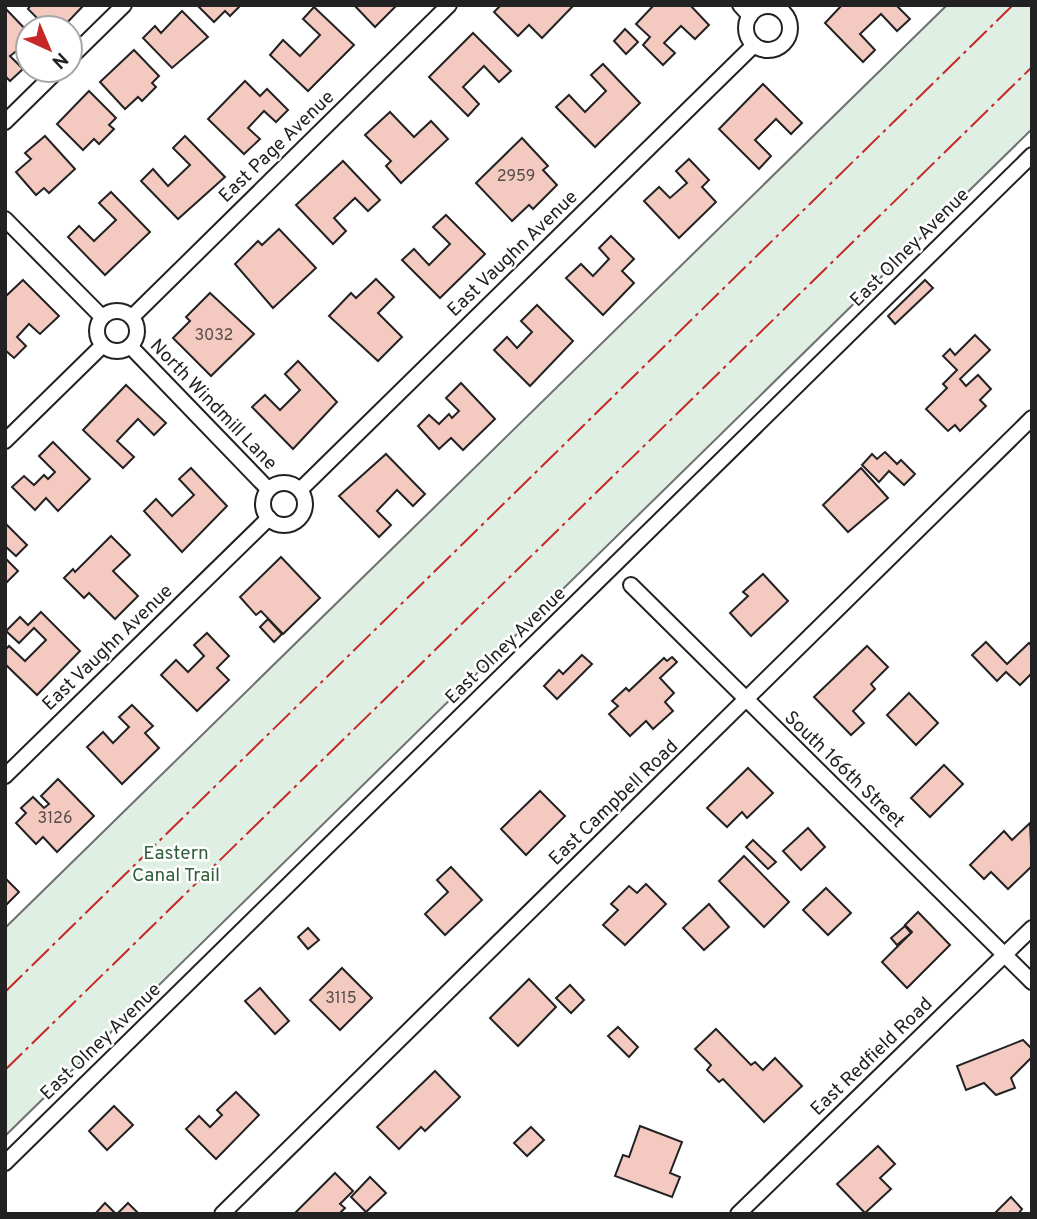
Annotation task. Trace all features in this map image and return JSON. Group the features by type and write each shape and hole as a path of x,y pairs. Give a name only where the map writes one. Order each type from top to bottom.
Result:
{"street":[{"path":"84,44 124,5"},
{"name":"East Page Avenue","path":"132,317 449,5"},
{"path":"767,6 789,10 789,34 781,46 767,50 754,45 747,31 745,11 767,6"},
{"name":"East Vaughn Avenue","path":"300,490 754,45"},
{"path":"5,122 44,84"},
{"name":"East Olney Avenue","path":"5,1163 1032,155"},
{"path":"5,219 102,317"},
{"path":"120,311 132,317 137,335 130,346 113,352 103,346 96,329 102,317 120,311"},
{"path":"5,441 103,346"},
{"name":"North Windmill Lane","path":"130,346 268,489"},
{"name":"East Campbell Road","path":"222,1214 1032,418"},
{"path":"284,482 300,490 304,503 295,521 284,524 269,518 263,507 268,489 284,482"},
{"name":"East Vaughn Avenue","path":"5,776 269,518"},
{"name":"South 166th Street","path":"631,585 1032,982"},
{"name":"East Redfield Road","path":"738,1214 1032,928"}],"green space":[{"name":"Eastern Canal Trail","path":"947,5 1032,5 1032,129 5,1136 5,928"}],"building":[{"path":"31,5 84,5 75,14 33,14 28,9"},
{"path":"197,5 241,5 230,16 225,11 214,22"},
{"path":"354,5 397,5 375,27"},
{"path":"501,5 574,5 542,38 529,25 518,36 494,12"},
{"path":"654,5 690,5 709,25 695,39 681,26 664,43 675,53 663,65 643,45 650,37 636,24"},
{"path":"842,5 896,5 910,19 897,31 881,14 860,34 875,50 863,62 825,23"},
{"path":"314,7 354,45 308,91 270,55 283,40 300,56 320,35 303,19"},
{"path":"5,8 14,17 14,53 10,56 14,60 14,77 10,81 5,76"},
{"path":"182,11 208,37 172,68 143,38 155,26 161,33"},
{"path":"625,29 638,42 626,54 614,41"},
{"path":"473,33 511,71 499,82 484,66 463,87 479,104 468,116 429,77"},
{"path":"134,50 159,76 152,83 156,87 142,101 138,97 125,109 100,82"},
{"path":"603,64 640,103 595,147 556,107 569,95 585,112 606,91 591,75"},
{"path":"245,81 260,96 267,89 288,110 276,122 264,111 248,128 260,139 244,154 208,119"},
{"path":"763,84 802,123 791,134 776,119 755,140 771,156 759,169 719,129"},
{"path":"89,91 116,118 109,125 114,129 99,144 94,139 83,150 57,124"},
{"path":"390,112 414,137 431,121 448,139 401,183 386,166 391,161 365,135"},
{"path":"45,136 75,169 49,193 44,188 36,195 16,172 31,159 25,153"},
{"path":"185,136 225,177 178,219 141,181 153,169 168,186 190,165 173,148"},
{"path":"522,138 548,166 543,170 557,185 533,209 529,205 512,221 476,183"},
{"path":"689,159 709,180 702,187 716,202 679,238 644,201 659,187 670,198 687,183 676,171"},
{"path":"343,161 380,200 368,211 355,198 334,218 346,231 333,244 296,205"},
{"path":"111,192 150,232 105,275 68,237 79,226 94,241 116,220 99,203"},
{"path":"446,215 485,254 440,298 402,260 414,249 429,265 450,244 433,227"},
{"path":"279,229 316,268 273,308 235,264 258,241 262,245"},
{"path":"611,236 634,259 622,271 634,283 603,315 566,278 581,264 593,276 609,259 599,248"},
{"path":"376,279 394,297 378,313 402,337 378,361 329,316 351,293 356,298"},
{"path":"23,280 59,316 40,334 29,324 17,337 26,346 14,358 5,350 5,297"},
{"path":"925,280 933,288 895,324 888,316"},
{"path":"210,293 254,334 211,376 173,338 190,321 186,317"},
{"path":"537,305 573,341 530,386 494,350 507,337 517,348 532,332 521,321"},
{"path":"975,335 990,350 960,379 966,386 978,375 991,389 980,400 986,406 960,431 955,425 948,431 926,409 947,388 943,384 957,370 943,356 950,349 955,355"},
{"path":"298,361 337,402 293,449 252,407 265,395 280,410 300,390 285,374"},
{"path":"461,383 495,419 463,450 451,438 439,449 418,426 429,415 439,424 449,414 452,418 459,411 446,398"},
{"path":"126,385 166,423 154,435 138,419 117,441 134,457 123,468 83,430"},
{"path":"53,442 90,479 58,511 46,498 35,510 12,487 24,476 34,485 44,475 48,479 55,472 39,456"},
{"path":"885,452 897,464 901,460 915,474 904,485 889,471 879,482 862,465 872,454 877,459"},
{"path":"386,454 425,494 413,506 397,490 377,511 391,525 379,537 339,496"},
{"path":"191,468 227,506 182,552 144,511 156,499 172,516 194,495 179,479"},
{"path":"861,468 888,498 848,532 823,505"},
{"path":"5,523 27,545 16,556 5,546"},
{"path":"111,536 130,555 113,571 138,596 115,619 89,593 84,598 64,578 73,569 75,572"},
{"path":"281,557 320,598 283,634 261,611 256,615 240,597"},
{"path":"7,560 18,571 5,584 5,562"},
{"path":"763,574 788,601 751,636 730,613 748,596 743,592"},
{"path":"41,612 80,651 37,695 5,664 5,650 9,646 25,661 46,640 34,628 19,643 6,631 20,617 28,625"},
{"path":"268,619 282,634 274,642 260,627"},
{"path":"207,633 229,656 217,668 229,680 197,711 161,675 176,660 188,672 204,656 194,645"},
{"path":"986,642 1007,664 1029,643 1032,646 1032,673 1020,685 1006,672 997,681 972,655"},
{"path":"867,646 888,667 871,684 875,689 853,711 864,723 851,735 814,697"},
{"path":"582,655 592,664 557,699 544,686 559,670 563,674"},
{"path":"672,657 677,662 660,678 674,693 665,702 673,711 653,729 646,721 630,736 609,714 618,706 612,701 626,688 629,691 664,658 667,661"},
{"path":"909,693 938,723 916,745 887,715"},
{"path":"132,705 153,726 145,733 159,748 122,784 87,747 103,732 113,743 129,727 119,717"},
{"path":"944,765 963,784 930,817 911,798"},
{"path":"748,768 773,793 747,818 742,812 727,827 707,808"},
{"path":"58,779 94,816 57,852 43,837 36,844 16,823 26,813 21,808 33,797 44,808 49,804 41,796"},
{"path":"540,791 565,816 526,855 501,829"},
{"path":"1030,823 1032,866 1008,889 991,872 984,879 970,865 1004,831 1012,840"},
{"path":"808,828 825,847 801,870 783,851"},
{"path":"753,840 776,862 768,869 746,847"},
{"path":"744,856 789,902 764,927 719,881"},
{"path":"451,867 482,900 445,935 425,914 448,892 437,880"},
{"path":"5,878 19,892 5,906"},
{"path":"646,884 666,904 625,945 603,925 618,910 611,904 629,886 637,893"},
{"path":"826,888 851,913 828,935 803,910"},
{"path":"709,904 729,927 704,950 683,928"},
{"path":"918,912 950,945 907,988 882,962 912,932 905,925"},
{"path":"905,926 911,933 897,945 891,938"},
{"path":"308,928 319,940 308,949 298,937"},
{"path":"342,968 372,998 340,1030 310,1000"},
{"path":"529,979 556,1007 518,1046 490,1018"},
{"path":"570,985 584,1000 571,1013 556,998"},
{"path":"260,988 289,1021 275,1034 245,1001"},
{"path":"618,1027 638,1047 629,1057 608,1036"},
{"path":"716,1029 751,1065 755,1062 763,1070 775,1058 802,1086 764,1122 723,1079 719,1082 707,1070 711,1065 695,1049"},
{"path":"1023,1040 1032,1049 1032,1057 1011,1078 1015,1088 996,1095 984,1083 966,1090 957,1066"},
{"path":"435,1071 460,1097 425,1131 421,1127 399,1149 377,1127"},
{"path":"236,1092 259,1115 216,1159 186,1129 199,1116 210,1127 222,1115 217,1110"},
{"path":"114,1106 133,1125 107,1150 89,1131"},
{"path":"640,1126 682,1142 670,1173 680,1177 672,1197 615,1176 623,1155 629,1157"},
{"path":"531,1127 544,1140 527,1156 514,1143"},
{"path":"878,1146 895,1164 880,1178 891,1189 865,1213 837,1184"},
{"path":"335,1173 353,1191 340,1204 345,1208 339,1214 294,1214"},
{"path":"370,1177 386,1193 366,1212 351,1197"},
{"path":"1011,1197 1022,1209 1018,1214 994,1214"},
{"path":"105,1203 116,1214 95,1214"},
{"path":"128,1203 139,1214 117,1214"}],"power":[{"path":"5,992 1013,5"},
{"path":"5,1070 1032,67"}]}
